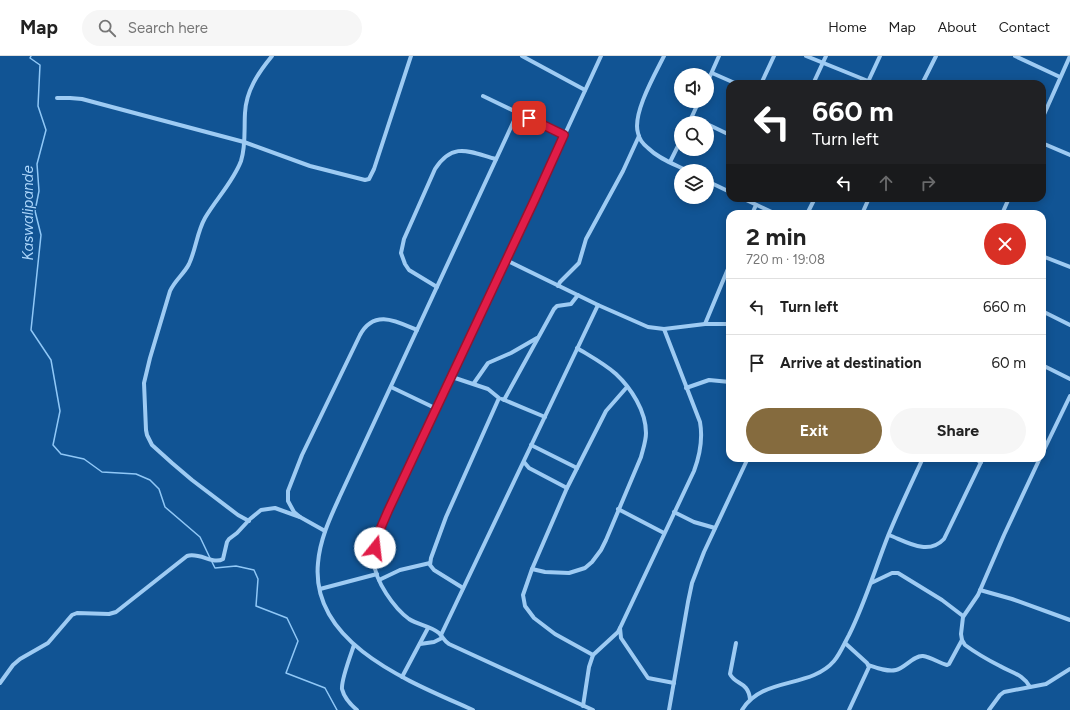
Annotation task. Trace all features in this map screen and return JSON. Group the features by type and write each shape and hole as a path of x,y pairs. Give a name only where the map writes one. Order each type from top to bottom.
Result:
{"street":[{"path":"249,520 238,514 192,480 152,445 146,430 144,393 147,370 170,292 174,283 189,265 196,247 201,227 206,217 237,170 242,156 244,142 245,109 248,93 252,84 272,56"},
{"path":"57,98 82,99 244,142 310,166 365,180 369,179 374,168 411,56"},
{"path":"522,56 585,90"},
{"path":"593,710 449,644 442,637 406,616 390,599 379,580 374,562 374,554 379,532 601,56"},
{"path":"664,56 641,106 637,128 639,136 646,147 654,154 674,164"},
{"path":"714,68 720,56"},
{"path":"763,80 774,56"},
{"path":"806,56 861,80"},
{"path":"814,80 826,56"},
{"path":"869,80 880,56"},
{"path":"924,80 936,56"},
{"path":"1015,56 1060,77"},
{"path":"1046,110 1070,56"},
{"path":"714,73 729,80"},
{"path":"483,96 564,135"},
{"path":"472,710 378,663 354,645 327,611 320,589 318,564 319,552 325,531 518,112"},
{"path":"714,127 726,133"},
{"path":"558,286 560,282 579,263 586,239 623,171 639,136"},
{"path":"1046,145 1070,155"},
{"path":"437,287 409,270 401,253 404,239 435,169 442,160 456,151 465,151 496,159"},
{"path":"670,162 674,154"},
{"path":"714,184 726,190"},
{"path":"750,202 767,210"},
{"path":"754,210 756,205"},
{"path":"1046,258 1070,268"},
{"path":"506,260 598,305 648,327 664,329 705,324 726,324"},
{"path":"705,324 726,274"},
{"path":"504,400 555,307 571,304 578,295"},
{"path":"420,644 429,643 442,637 463,588 598,305"},
{"path":"1046,314 1070,325"},
{"path":"300,517 290,506 288,497 289,486 302,455 363,330 372,322 385,319 417,330"},
{"path":"583,706 589,667 593,655 618,632 696,463 701,444 700,422 664,329"},
{"path":"474,383 488,363 511,353 538,338"},
{"path":"532,569 545,572 570,574 589,565 601,550 641,457 646,434 646,424 639,406 627,387 616,374 577,348"},
{"path":"1046,367 1070,379"},
{"path":"452,377 474,383 488,389 499,398 545,417"},
{"path":"686,388 709,380 726,382"},
{"path":"391,386 437,409"},
{"path":"593,655 544,627 526,609 523,595 532,569 577,468 606,411 627,387"},
{"path":"1046,446 1070,396"},
{"path":"430,563 446,517 499,398"},
{"path":"531,445 577,468"},
{"path":"524,462 529,468 567,488"},
{"path":"669,710 692,583 715,528 746,462"},
{"path":"742,710 750,699 757,694 822,671 834,661 855,622 920,462"},
{"path":"889,535 922,547 934,547 940,543 944,539 981,462"},
{"path":"1030,687 1020,675 1001,667 965,644 962,640 961,632 964,616 980,590 998,547 1038,462"},
{"path":"0,683 13,665 25,655 48,643 72,615 77,613 110,614 116,612 187,556 196,555 216,561 223,559 229,539 262,510 275,508 286,511 325,531"},
{"path":"618,509 664,533"},
{"path":"674,512 694,522 715,528"},
{"path":"379,580 400,570 430,563"},
{"path":"430,563 438,573 463,588"},
{"path":"871,584 892,573 898,574 942,600 964,616"},
{"path":"320,589 377,574"},
{"path":"980,590 1018,601 1070,620"},
{"path":"402,676 428,628"},
{"path":"620,628 623,641 648,678 674,684"},
{"path":"844,643 868,665 894,671 902,668 918,657 924,656 947,665 949,664 962,640"},
{"path":"736,643 730,674 732,678 746,687 750,699"},
{"path":"354,645 342,690 347,699 357,710"},
{"path":"849,710 869,670 868,665"},
{"path":"989,710 1002,693 1046,684 1070,669"}],"waterway":[{"name":"Kaswalipande","path":"31,56 30,58 40,65 38,106 46,130 37,164 39,191 35,211 41,235 31,330 51,360 60,411 53,445 61,454 84,459 102,472 136,474 150,480 159,489 165,507 200,537 210,558"},
{"name":"Kaswalipande","path":"212,562 215,568 236,566 254,570 258,579 256,606 287,618 298,641 286,673 325,688 337,710"}],"route":[{"path":"375,548 379,532 388,511 564,135 529,118"}]}
